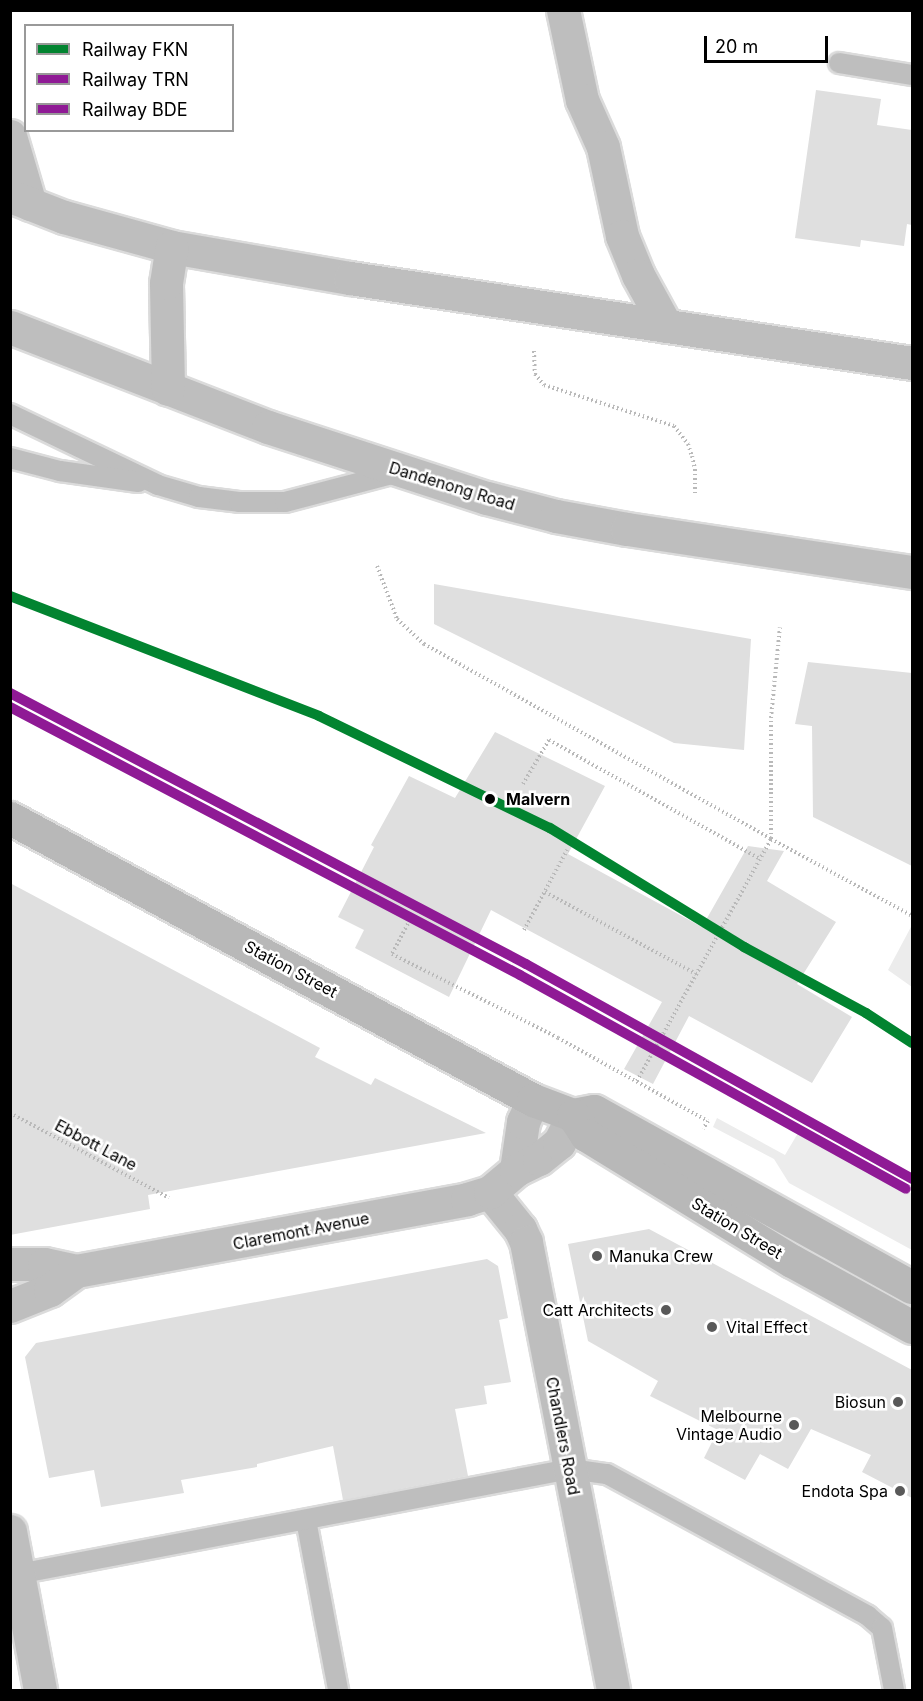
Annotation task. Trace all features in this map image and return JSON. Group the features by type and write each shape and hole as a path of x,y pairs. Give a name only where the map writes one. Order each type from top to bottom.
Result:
{"main road":[{"path":"562,10 582,100 603,147 622,236 638,274 666,326"},
{"path":"10,136 20,200 74,220 172,247 360,280 912,363"},
{"path":"168,389 166,283 172,247"},
{"name":"Dandenong Road","path":"10,327 268,427 487,498 556,516 912,572"},
{"path":"516,1170 523,1122 533,1100"},
{"name":"Claremont Avenue","path":"10,1264 44,1264 76,1271 467,1200 490,1192 516,1170 539,1159 559,1143 573,1114"},
{"name":"Chandlers Road","path":"490,1192 520,1229 526,1242 613,1690"},
{"name":"Claremont Avenue","path":"10,1306 50,1290 76,1271"},
{"path":"10,1531 40,1690"}],"street":[{"name":"Station Street","path":"10,818 533,1100 573,1114 594,1111 912,1287"},
{"name":"Station Street","path":"573,1114 586,1135 792,1261 912,1328"}],"lane":[{"path":"839,63 912,75"},
{"path":"10,414 158,485"},
{"path":"10,458 60,471 158,485 215,499 285,502 401,471"},
{"path":"18,1574 570,1469 607,1474 867,1616 882,1628 894,1690"},
{"path":"306,1520 338,1690"}],"path":[{"path":"534,351 535,375 544,384 674,426 688,444 692,456 695,495"},
{"path":"377,566 397,619 424,644 912,916"},
{"path":"637,1081 771,839 771,718 780,627"},
{"path":"523,784 549,740 760,859"},
{"path":"524,930 567,850"},
{"path":"545,892 696,974"},
{"path":"412,916 392,954 708,1120 698,1137"},
{"name":"Ebbott Lane","path":"10,1113 169,1198"}],"shaded area":[{"path":"912,925 912,987 888,970"},
{"path":"717,1118 785,1155 798,1133 912,1194 912,1250 789,1183 774,1159 713,1127"}],"building":[{"path":"816,90 881,99 877,125 912,130 912,225 907,224 904,246 861,240 860,247 795,238"},
{"path":"434,584 751,639 744,750 674,743 434,624"},
{"path":"808,662 912,673 912,866 813,817 812,726 795,724"},
{"path":"495,732 605,786 568,854 702,927 748,846 784,851 767,881 836,922 797,984 852,1017 812,1083 689,1016 653,1084 624,1069 662,1002 491,910 449,997 355,948 364,930 338,917 374,847 371,845 409,776 455,798"},
{"path":"10,883 320,1048 315,1057 371,1085 375,1078 486,1133 148,1195 150,1209 10,1235"},
{"path":"649,1229 912,1370 912,1498 862,1472 871,1455 811,1429 788,1469 760,1454 745,1480 704,1458 718,1430 650,1396 658,1381 588,1341 568,1244"},
{"path":"487,1259 498,1266 508,1318 499,1320 511,1382 484,1386 487,1404 455,1409 468,1476 343,1500 333,1446 257,1464 257,1467 181,1480 184,1493 101,1507 94,1470 49,1478 25,1357 36,1343"}],"rail line":[{"name":"FKN","path":"10,596 319,716 550,828 744,947 866,1013 912,1043"},
{"name":"TRN","path":"10,693 526,964 912,1179"},
{"name":"BDE","path":"10,707 520,975 906,1189"}],"place":[{"name":"Malvern","path":"490,799"},
{"name":"Manuka Crew","path":"597,1256"},
{"name":"Catt Architects","path":"666,1310"},
{"name":"Vital Effect","path":"712,1327"},
{"name":"Biosun","path":"898,1402"},
{"name":"Melbourne Vintage Audio","path":"794,1425"},
{"name":"Endota Spa","path":"900,1491"}]}
